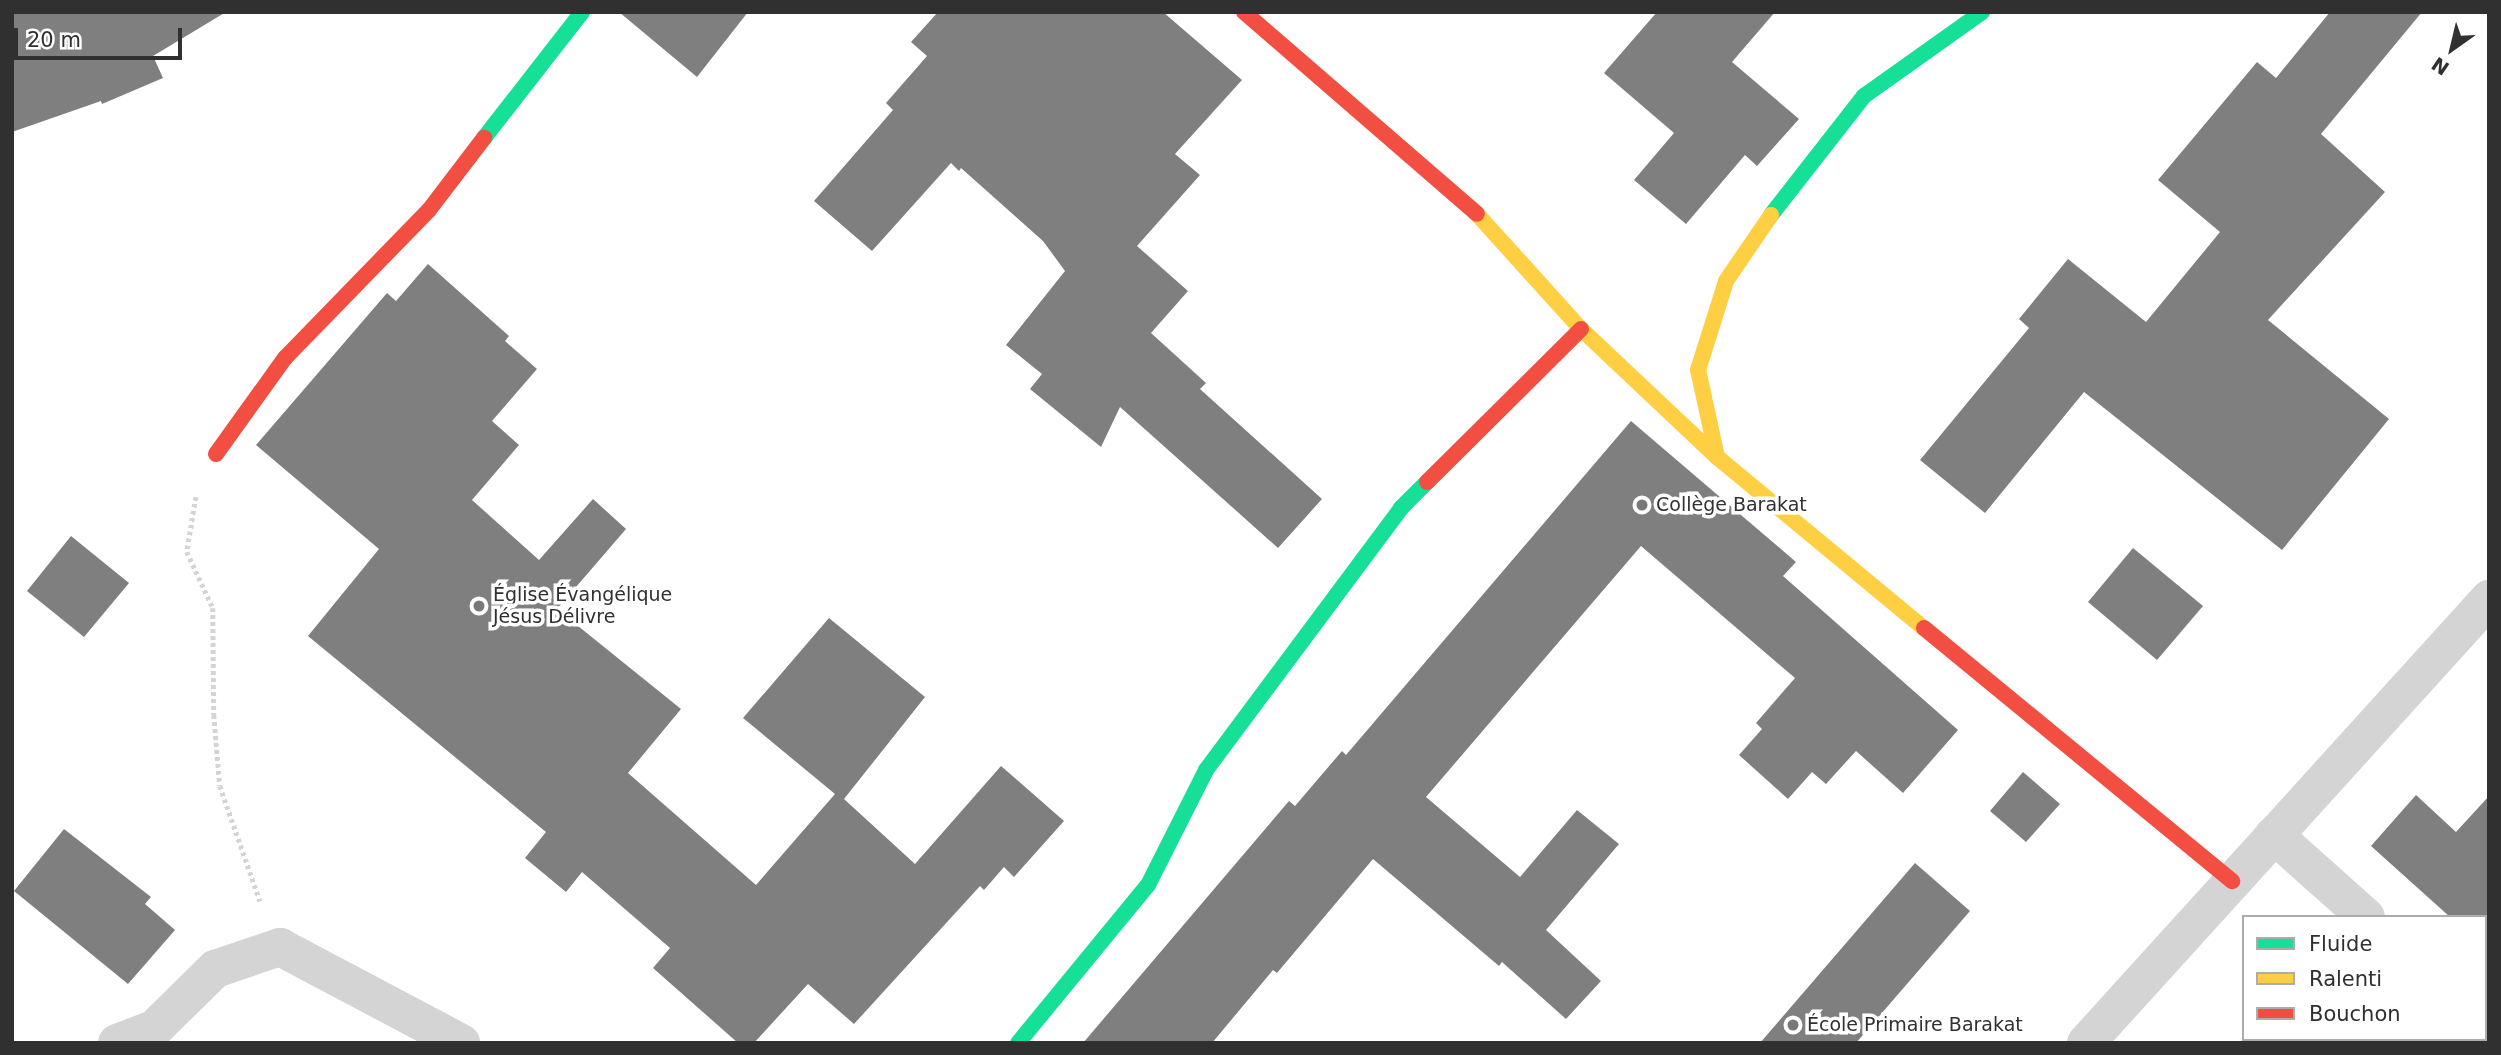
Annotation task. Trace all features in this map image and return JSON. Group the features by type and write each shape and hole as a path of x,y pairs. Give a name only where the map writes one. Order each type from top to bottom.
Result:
{"street":[{"path":"216,454 285,358 429,210 582,12"},
{"path":"1244,12 1491,226 1581,329 1717,457 2232,881"},
{"path":"1717,457 1698,370 1726,281 1774,210 1864,96 1982,12"},
{"path":"1018,1043 1148,885 1206,770 1401,508 1581,329"},
{"path":"2086,1043 2489,599"},
{"path":"2274,835 2364,915"},
{"path":"117,1043 154,1029 215,969 279,947 461,1043"}],"path":[{"path":"216,454 193,504 187,552 213,608 214,715 220,786 279,947"}],"building":[{"path":"12,12 226,12 153,56 163,78 102,104 101,101 12,132"},
{"path":"619,12 748,12 697,77"},
{"path":"938,12 1163,12 1242,80 1175,154 1200,175 1137,246 1188,291 1151,333 1206,383 1200,389 1322,499 1278,548 1120,407 1101,447 1030,389 1042,374 1006,345 1065,271 1043,241 961,168 959,171 951,163 872,251 814,201 893,110 886,103 927,56 911,42"},
{"path":"1657,12 1775,12 1732,62 1799,119 1757,166 1745,155 1686,224 1634,180 1674,133 1604,73"},
{"path":"2330,12 2422,12 2321,134 2385,192 2268,320 2389,419 2282,550 2084,392 1985,513 1920,460 2029,328 2019,319 2068,259 2146,322 2220,232 2158,180 2257,62 2276,78"},
{"path":"428,264 509,336 505,341 537,369 492,421 519,445 472,500 539,560 593,499 626,529 557,609 681,709 628,773 756,885 835,794 743,718 829,618 925,697 844,799 915,864 1001,766 1064,821 1014,877 1004,867 984,890 980,886 854,1024 808,984 754,1043 738,1043 653,968 670,948 582,872 566,892 525,858 546,832 308,636 379,549 256,445 387,293 396,301"},
{"path":"1631,421 1796,562 1783,576 1958,730 1903,793 1856,751 1826,784 1812,772 1788,799 1739,755 1762,729 1756,723 1795,678 1641,546 1426,797 1520,877 1577,810 1619,844 1546,930 1601,981 1566,1019 1502,962 1499,966 1373,859 1277,973 1273,970 1212,1043 1083,1043 1289,801 1295,806 1342,751 1346,755"},
{"path":"71,536 129,583 84,637 27,591"},
{"path":"2133,548 2203,606 2157,660 2088,602"},
{"path":"2023,772 2060,804 2026,842 1990,811"},
{"path":"2416,795 2456,832 2489,796 2489,917 2448,915 2371,846"},
{"path":"64,829 151,897 145,904 175,930 128,984 14,891"},
{"path":"1915,863 1970,911 1856,1043 1760,1043"}],"traffic: fast":[{"path":"484,138 582,12"},
{"path":"1771,215 1864,96 1982,12"},
{"path":"1018,1043 1148,885 1206,770 1401,508 1427,482"}],"traffic: slow":[{"path":"1477,214 1581,329 1717,457 1924,628"},
{"path":"1717,457 1698,370 1726,281 1771,215"}],"traffic: jam":[{"path":"1244,12 1477,214"},
{"path":"216,454 285,358 429,210 484,138"},
{"path":"1427,482 1581,329"},
{"path":"1924,628 2232,881"}],"place":[{"name":"Collège Barakat","path":"1642,505"},
{"name":"Église Évangélique Jésus Délivre","path":"479,606"},
{"name":"École Primaire Barakat","path":"1793,1025"}]}
